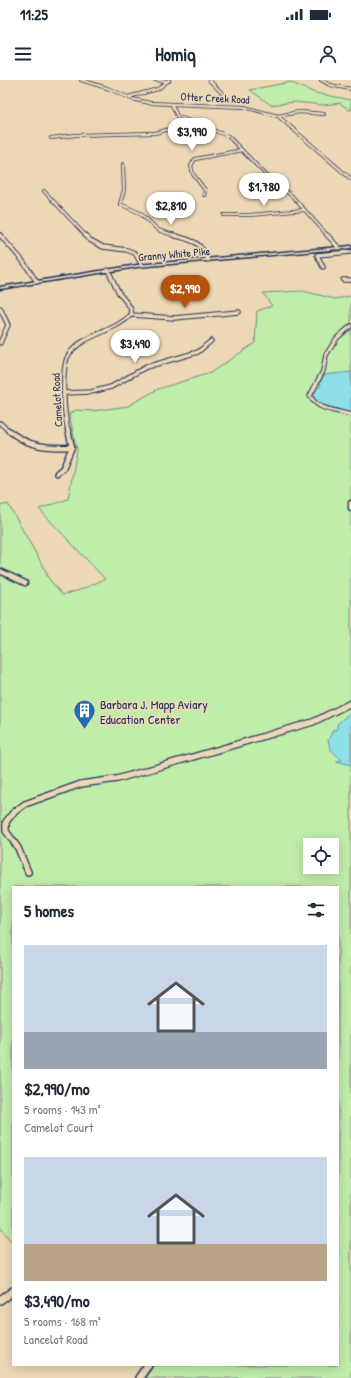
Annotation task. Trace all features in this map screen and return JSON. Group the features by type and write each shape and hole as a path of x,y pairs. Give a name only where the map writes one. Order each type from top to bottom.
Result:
{"main road":[{"name":"Granny White Pike","path":"0,288 142,265 351,247"}],"street":[{"name":"Otter Creek Road","path":"81,80 128,97 150,103 244,107 278,116 351,179"},
{"path":"156,80 169,81"},
{"path":"209,80 225,96"},
{"path":"320,80 332,85 351,89"},
{"path":"128,97 158,89 169,81"},
{"path":"172,105 172,110 177,116 228,136 269,178 292,196 306,210 339,248"},
{"path":"278,116 299,112 324,114"},
{"path":"51,138 98,135 149,135 172,130 192,123"},
{"path":"204,195 205,190 193,174 191,166 195,159 209,154 242,150"},
{"path":"123,164 124,190 120,204 140,213 158,230 197,242 202,246 208,260"},
{"path":"44,191 90,240 103,247 127,250 135,253 142,265"},
{"path":"224,215 250,215 306,210"},
{"path":"0,235 22,260 37,282"},
{"path":"323,267 317,255 351,252"},
{"path":"108,270 120,296 131,309 132,315 174,318 239,312"},
{"path":"343,280 351,280"},
{"path":"0,308 8,325 0,343"},
{"name":"Camelot Road","path":"72,447 66,423 64,365 72,350 89,337 123,323 132,315"},
{"path":"351,326 337,338 326,355 323,371 310,396 313,402 318,405 351,415"},
{"path":"65,393 94,392 111,388 148,366 176,360 192,354 206,347 211,341"},
{"path":"0,423 16,438 29,444 44,447 72,447 63,468 57,473"},
{"path":"351,503 351,508"},
{"path":"0,571 25,583"},
{"path":"28,872 18,848 6,831 5,827 9,817 19,808 88,782 117,779 313,722 351,703"},
{"path":"0,1300 12,1292"},
{"path":"139,1378 147,1366"}],"green space":[{"path":"290,82 315,93 351,100 351,110 340,103 324,105 294,102 271,105 250,90"},
{"path":"303,291 335,299 351,296 351,1378 145,1378 153,1366 339,1366 339,886 12,886 12,1243 0,1227 0,506 8,504 48,575 46,575 62,595 80,590 105,579 39,509 68,499 77,450 69,414 76,410 93,411 128,406 158,389 210,373 255,343 257,311 272,306 263,293"}],"water":[{"path":"351,372 351,413 319,404 313,396 317,388 321,386 320,383 324,375"},
{"path":"351,712 351,765 336,761 342,760 330,749 328,740 333,730 337,729 337,724"}],"place":[{"name":"Barbara J. Mapp Aviary Education Center","path":"84,730"}]}
